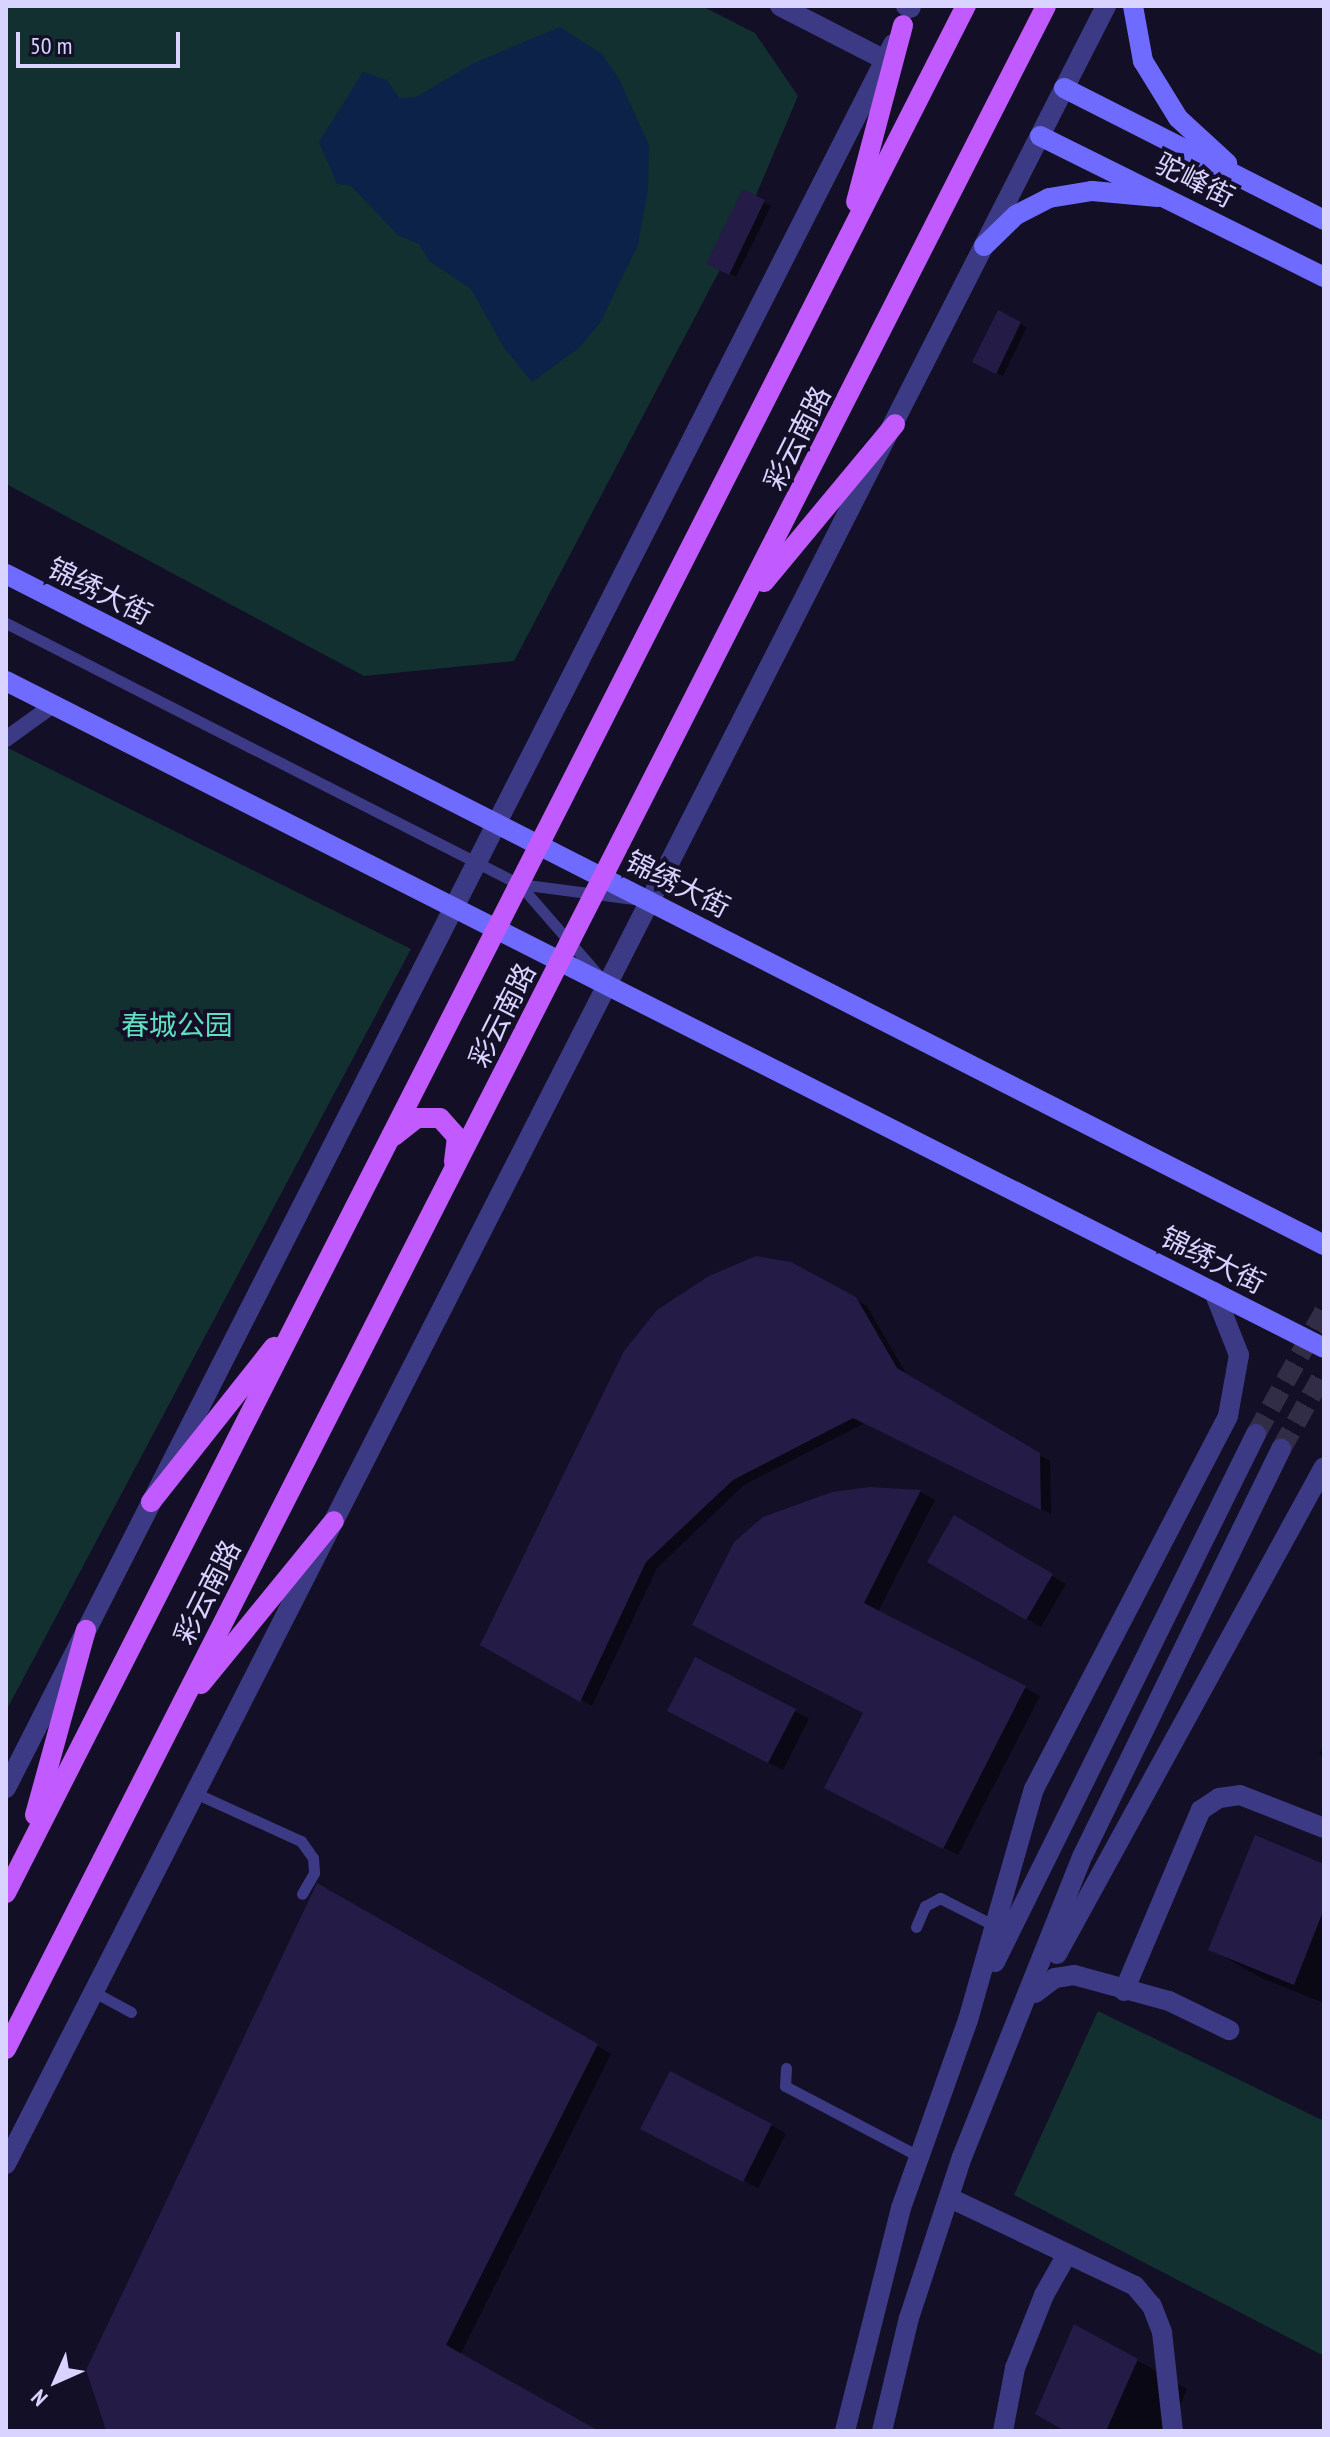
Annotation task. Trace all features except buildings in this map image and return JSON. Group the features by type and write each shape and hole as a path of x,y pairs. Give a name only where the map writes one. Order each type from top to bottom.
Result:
{"main road":[{"name":"彩云南路","path":"6,1893 966,6"},
{"name":"彩云南路","path":"6,2049 1046,6"},
{"path":"1133,6 1143,61 1178,118 1244,179"},
{"path":"846,242 908,11"},
{"name":"驼峰街","path":"1064,88 1324,220"},
{"name":"驼峰街","path":"1040,136 1324,277"},
{"path":"984,246 1016,215 1049,198 1092,191 1170,198"},
{"path":"741,610 895,424"},
{"name":"锦绣大街","path":"6,574 539,845 599,886 650,901 1324,1245"},
{"name":"锦绣大街","path":"6,681 1324,1348"},
{"path":"388,1142 417,1118 440,1118 457,1137 450,1177"},
{"path":"151,1502 301,1313"},
{"path":"176,1715 334,1521"},
{"path":"24,1858 86,1630"}],"street":[{"path":"780,6 885,60"},
{"path":"6,2164 1106,6"},
{"path":"6,1788 908,11"},
{"path":"6,739 53,705"},
{"path":"845,2431 901,2208 968,2020 1034,1789 1228,1416 1239,1355 1214,1292"},
{"path":"968,2020 1256,1434"},
{"path":"882,2431 909,2318 950,2198 1083,1855 1281,1449"},
{"path":"1022,2017 1324,1467"},
{"path":"1124,1991 1201,1810 1219,1798 1240,1795 1324,1828"},
{"path":"1035,1993 1055,1978 1074,1975 1169,2001 1229,2030"},
{"path":"950,2198 1066,2256 1135,2286 1152,2306 1168,2355 1173,2431"},
{"path":"1003,2431 1015,2368 1044,2295 1066,2256"}],"lane":[{"path":"6,623 519,884 607,985"},
{"path":"519,884 599,886"},
{"path":"195,1793 301,1841 313,1858 314,1873 302,1894"},
{"path":"916,1927 925,1906 940,1898 995,1926"},
{"path":"94,1992 131,2012"},
{"path":"786,2068 785,2086 920,2157"}],"green space":[{"path":"6,6 702,6 755,33 798,96 743,226 514,661 364,676 6,484"},
{"name":"春城公园","path":"6,747 411,949 6,1711"},
{"path":"1098,2011 1324,2121 1324,2356 1014,2195"}],"water":[{"path":"560,27 602,54 619,79 649,145 648,190 638,245 600,323 579,348 532,382 504,348 471,289 429,261 419,244 398,235 351,186 337,184 319,142 363,72 387,80 399,98 416,97 472,64"}],"tunnel":[{"path":"1256,1434 1324,1312"},
{"path":"1281,1449 1324,1373"}]}
